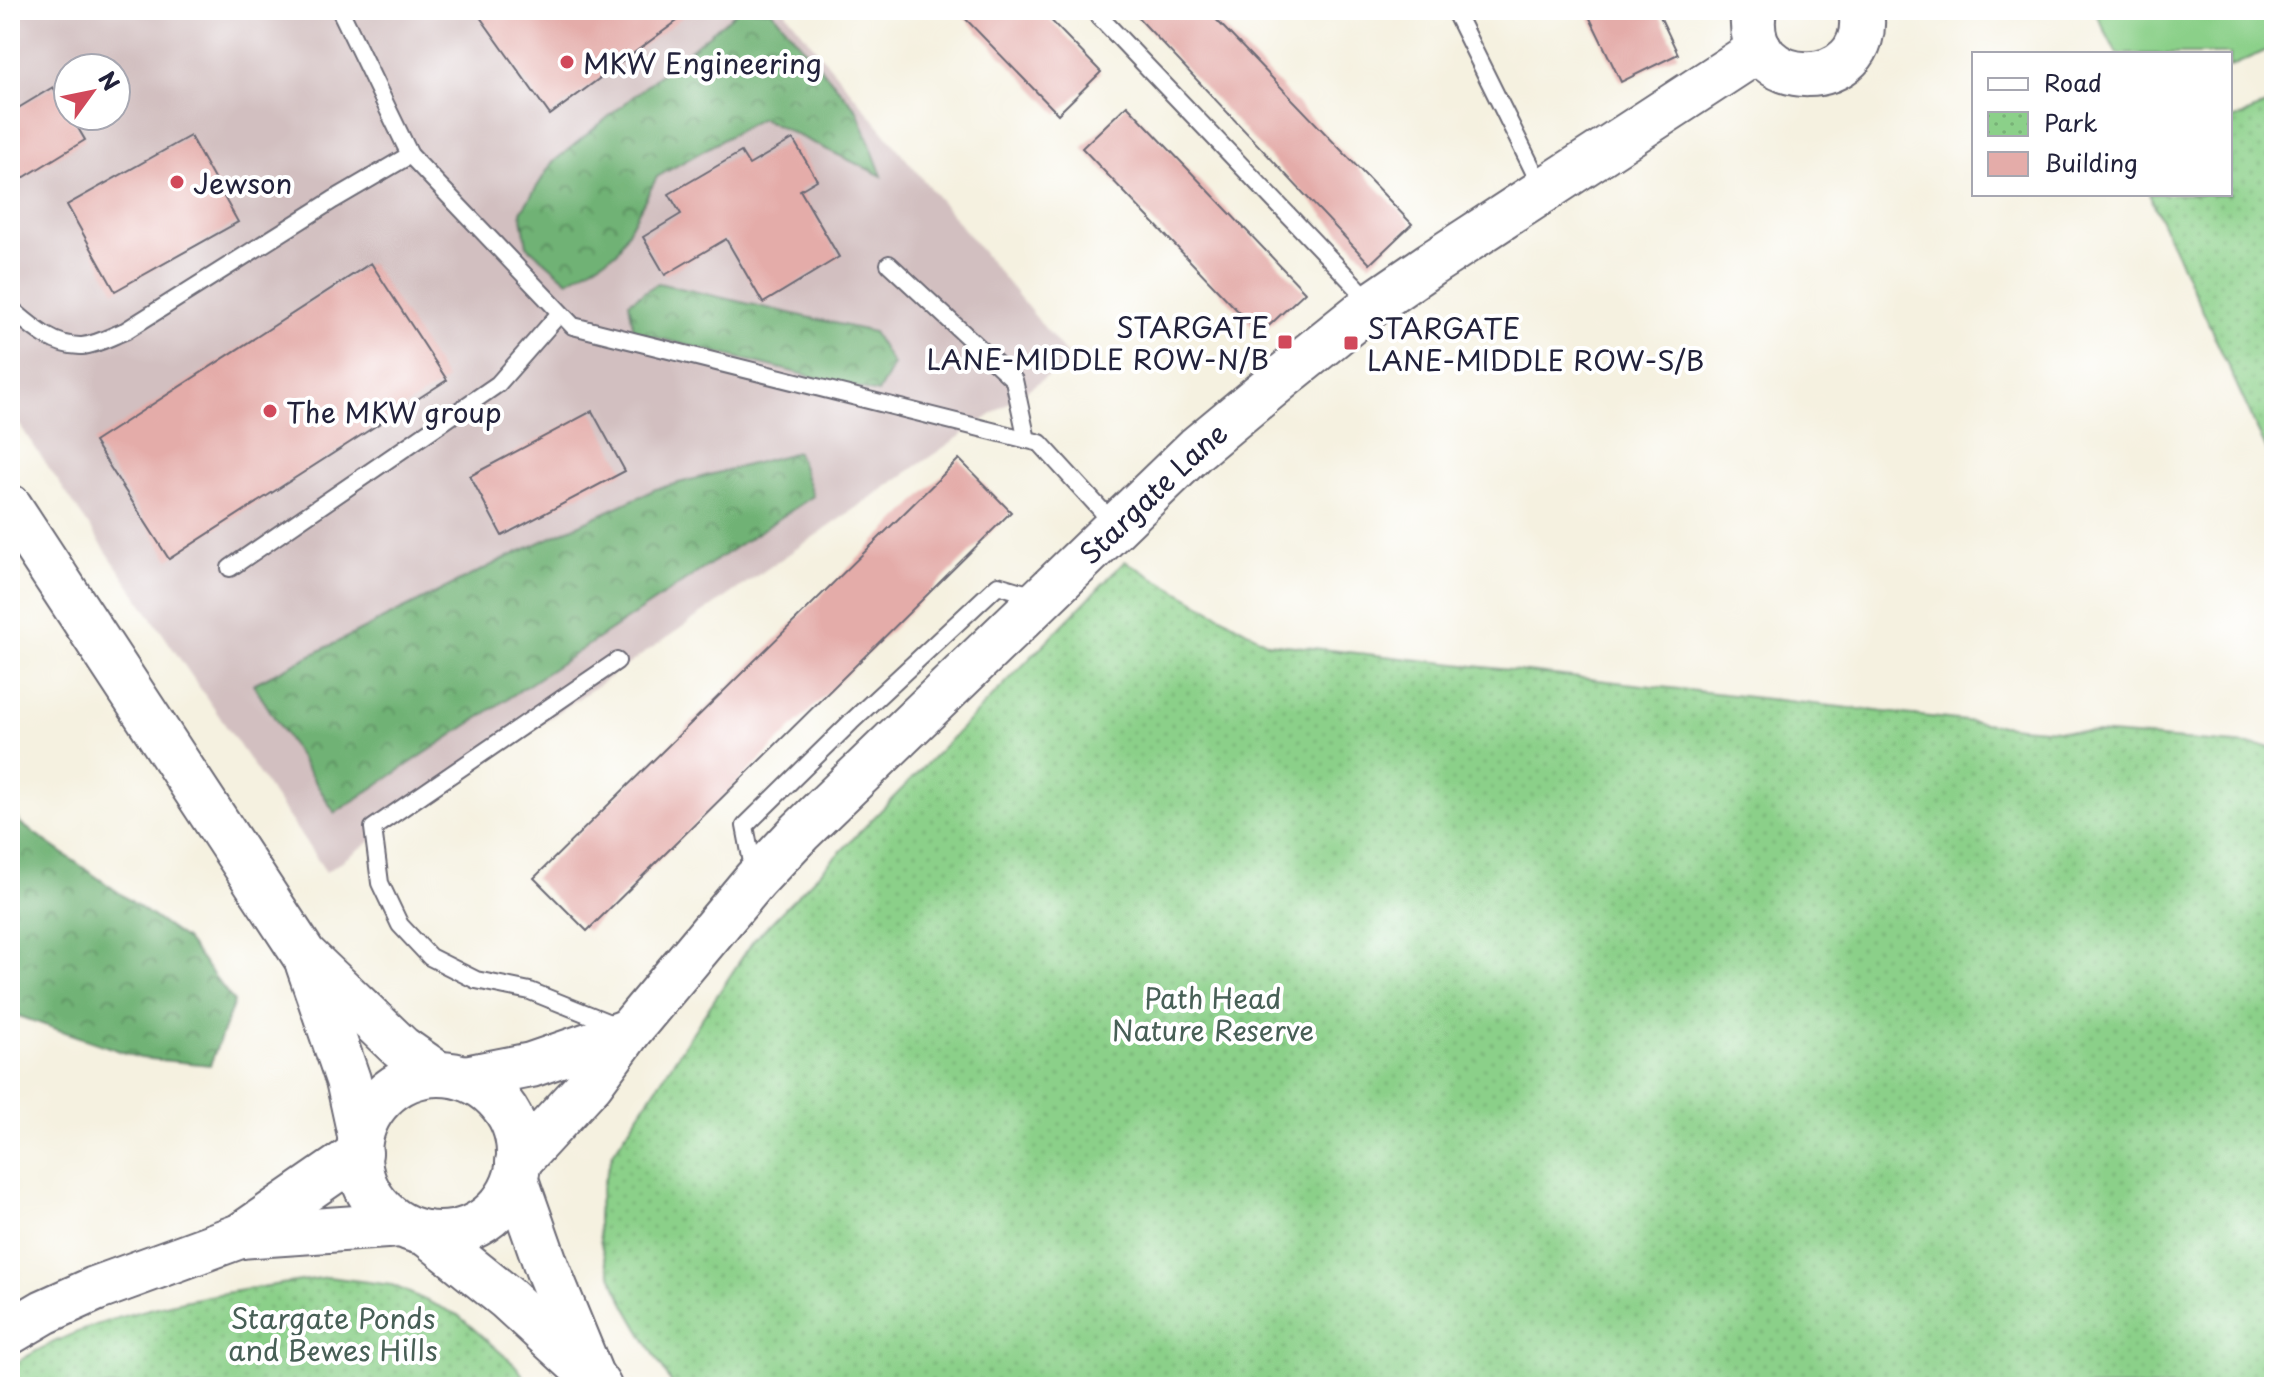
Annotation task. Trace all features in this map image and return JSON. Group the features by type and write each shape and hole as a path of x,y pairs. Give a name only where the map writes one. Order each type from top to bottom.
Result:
{"street":[{"name":"Stargate Lane","path":"517,1171 755,880 800,832 1197,448 1373,304 1544,190 1757,30 1784,71 1819,75 1831,71 1848,58 1859,41 1863,21 1861,10"},
{"path":"10,507 304,955 401,1048 452,1076 484,1089 499,1103 518,1139 517,1171 547,1268 595,1381"},
{"path":"304,955 348,1080 360,1144 362,1175 370,1194 383,1211 413,1229 507,1298 595,1381"},
{"path":"10,1332 44,1312 95,1289 240,1236 360,1144 369,1117 397,1086 418,1076 452,1076 531,1065 629,1031"},
{"path":"240,1236 413,1229 452,1234 473,1227 490,1216 504,1201 517,1171"}],"lane":[{"path":"340,10 410,155 573,326 1040,443 1116,526"},
{"path":"1093,10 1373,304"},
{"path":"1454,10 1544,190"},
{"path":"10,308 53,340 82,346 103,340 125,331 410,155"},
{"path":"889,264 1014,380 1027,440"},
{"path":"230,568 498,384 560,313"},
{"path":"617,661 373,828 380,883 400,925 430,957 476,980 530,991 629,1031"}],"shaded area":[{"path":"10,10 784,10 1071,360 326,872 10,411"}],"green space":[{"path":"739,10 771,10 857,110 882,176 761,118 657,177 617,252 568,281 527,246 521,212 552,163"},
{"path":"2094,10 2274,10 2274,47 2232,66 2232,52 2116,52"},
{"path":"2274,101 2274,466 2150,196 2232,196 2232,120"},
{"path":"658,283 873,332 893,365 878,393 634,332 629,302"},
{"path":"797,452 813,496 335,813 253,684 506,558 656,489"},
{"name":"Path Head Nature Reserve","path":"1125,561 1268,643 2019,727 2274,747 2274,1387 674,1387 626,1306 600,1240 599,1202 613,1153 753,941"},
{"path":"10,810 20,823 186,940 234,1002 210,1065 140,1058 10,1013"},
{"name":"Stargate Ponds and Bewes Hills","path":"328,1277 392,1285 458,1315 515,1365 532,1387 10,1387 10,1367 82,1330 163,1306"}],"building":[{"name":"MKW Engineering","path":"475,10 692,10 550,115"},
{"path":"957,10 1041,10 1101,72 1058,114"},
{"path":"1131,10 1207,10 1412,224 1370,264"},
{"path":"1586,10 1657,10 1678,54 1621,82"},
{"path":"52,88 52,132 80,132 85,140 10,186 10,113"},
{"path":"1127,105 1305,292 1260,334 1082,148"},
{"path":"190,136 238,222 115,291 67,205"},
{"path":"793,139 817,180 800,190 839,257 763,303 726,239 665,275 643,237 681,214 669,194 741,152 749,165"},
{"name":"The MKW group","path":"371,263 447,380 169,559 94,442"},
{"path":"592,411 625,471 502,536 470,476"},
{"path":"959,459 1011,512 587,931 534,878"}],"place":[{"name":"MKW Engineering","path":"567,62"},
{"name":"Jewson","path":"177,182"},
{"name":"STARGATE LANE-MIDDLE ROW-N/B","path":"1285,342"},
{"name":"STARGATE LANE-MIDDLE ROW-S/B","path":"1351,343"},
{"name":"The MKW group","path":"270,411"}]}
